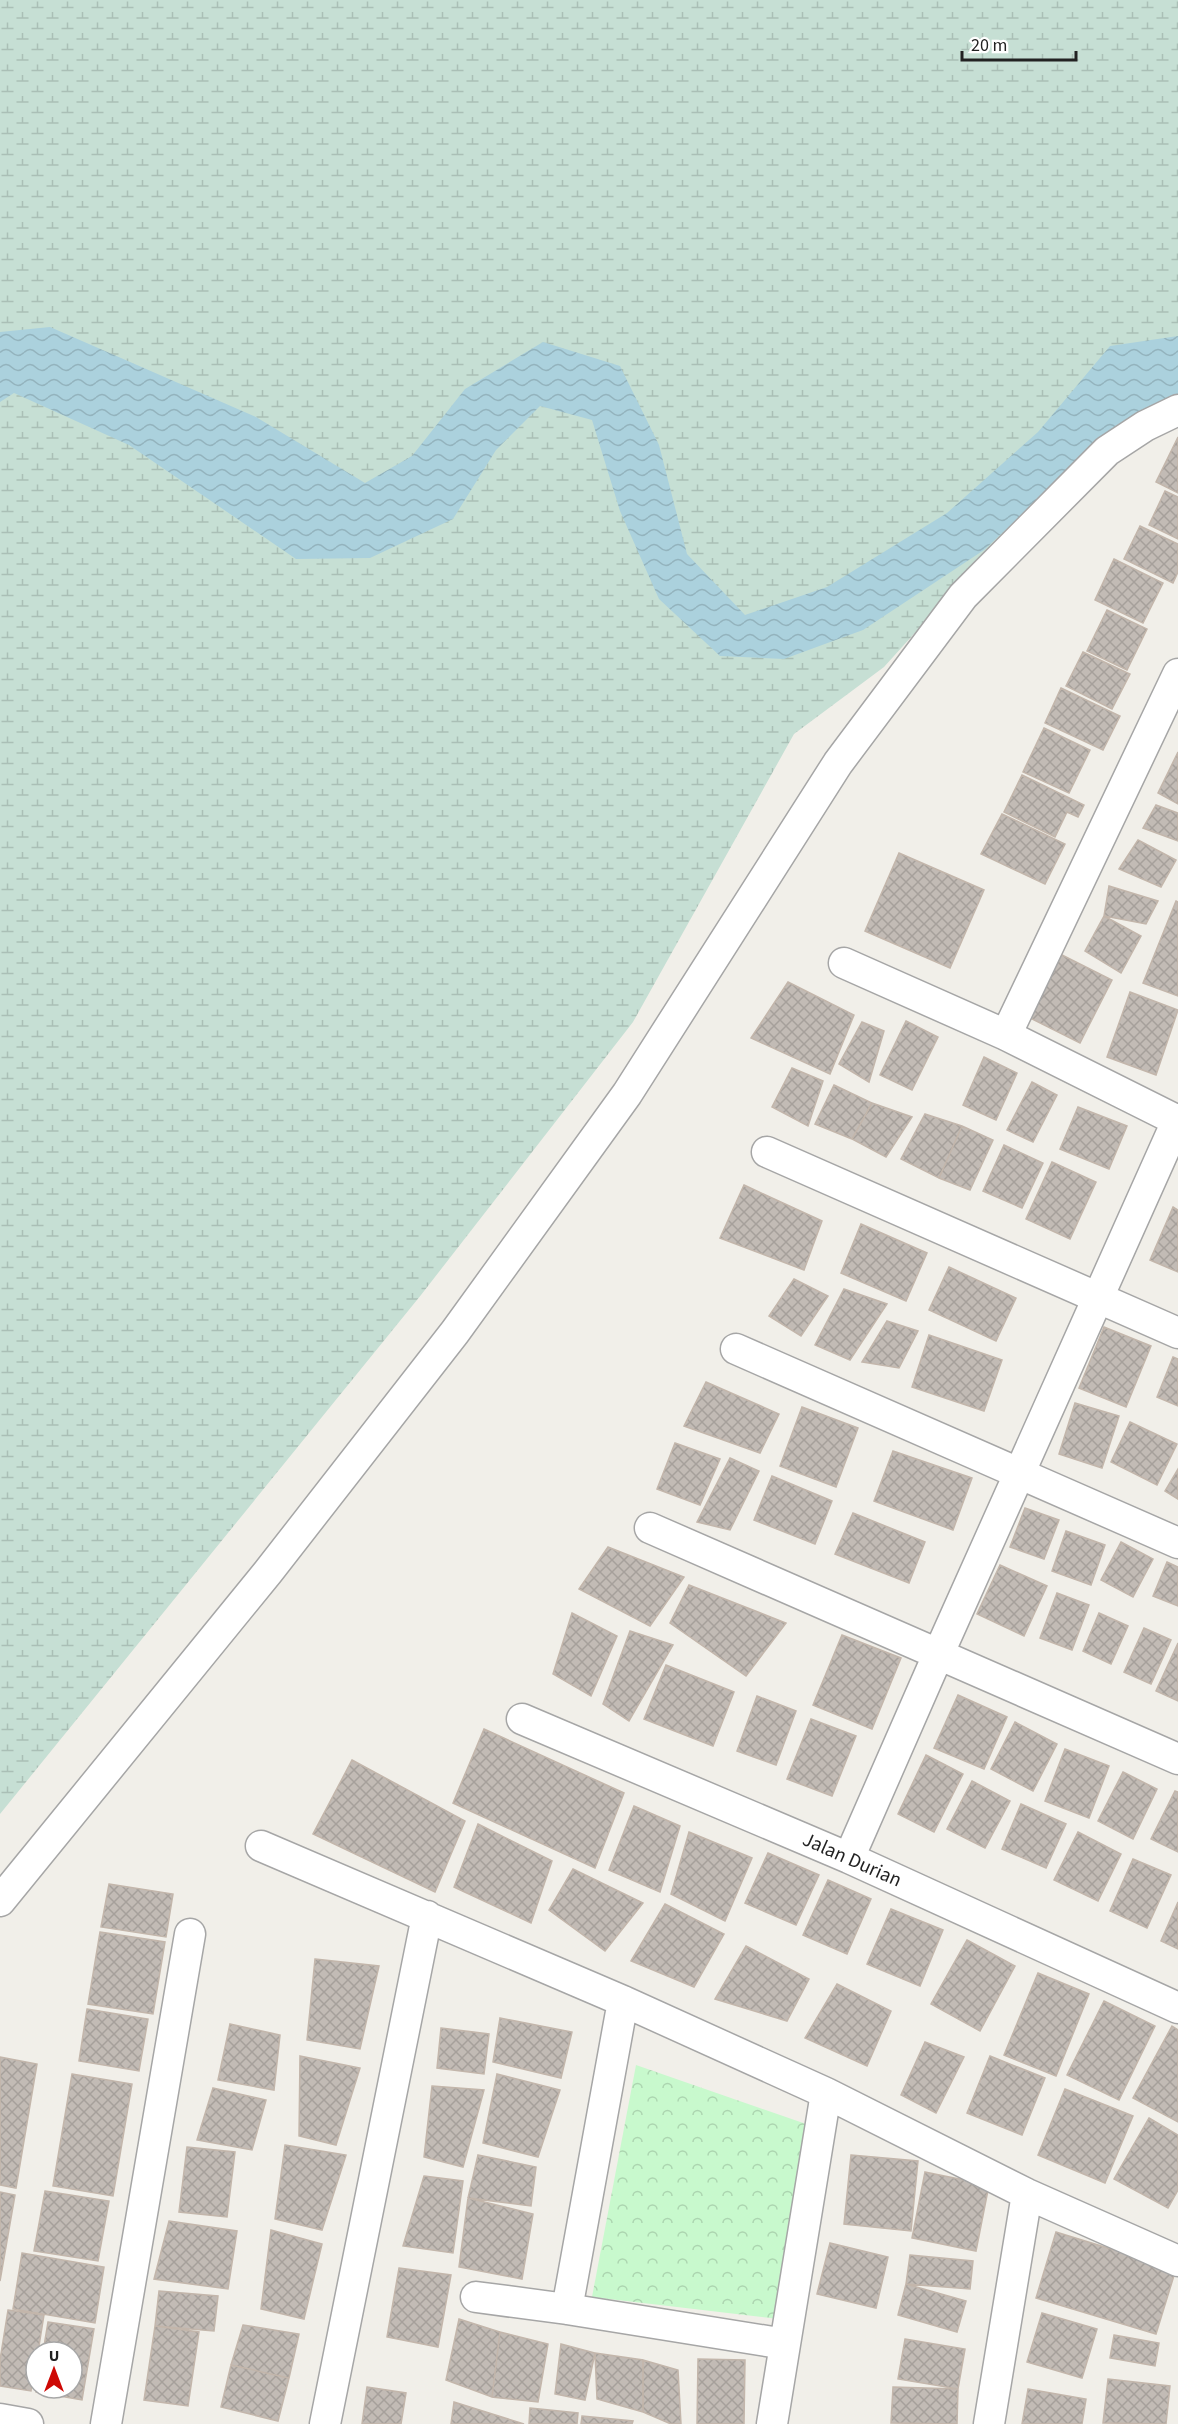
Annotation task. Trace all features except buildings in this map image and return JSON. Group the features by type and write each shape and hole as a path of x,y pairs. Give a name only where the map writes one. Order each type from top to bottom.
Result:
{"street":[{"path":"0,1901 268,1572 455,1332 627,1094 838,763 963,596 1107,451 1145,426 1178,410"},
{"path":"1006,1035 1178,674"},
{"path":"844,963 1006,1035 1178,1120 849,1858"},
{"path":"767,1152 1178,1333"},
{"path":"736,1349 1178,1544"},
{"path":"650,1528 1178,1759"},
{"name":"Jalan Durian","path":"522,1719 849,1858 1178,2008"},
{"path":"261,1846 622,2001 826,2093 1028,2194 1178,2261"},
{"path":"325,2424 427,1916"},
{"path":"106,2424 190,1934"},
{"path":"567,2309 622,2001"},
{"path":"772,2424 826,2093"},
{"path":"989,2424 1028,2194"},
{"path":"476,2297 567,2309 785,2344"},
{"path":"0,2419 28,2424"}],"green space":[{"path":"0,0 1178,0 1178,342 884,667 794,734 633,1022 421,1295 0,1814"},
{"path":"636,2065 809,2125 778,2319 592,2297"}],"water":[{"path":"50,327 256,417 365,483 412,456 465,389 543,342 620,366 659,445 687,554 745,615 827,587 947,513 1038,432 1110,346 1178,336 1178,409 1101,441 984,550 863,630 784,659 720,656 659,599 620,511 592,420 540,406 496,450 453,519 370,558 296,559 129,445 14,393 0,402 0,332"}]}
